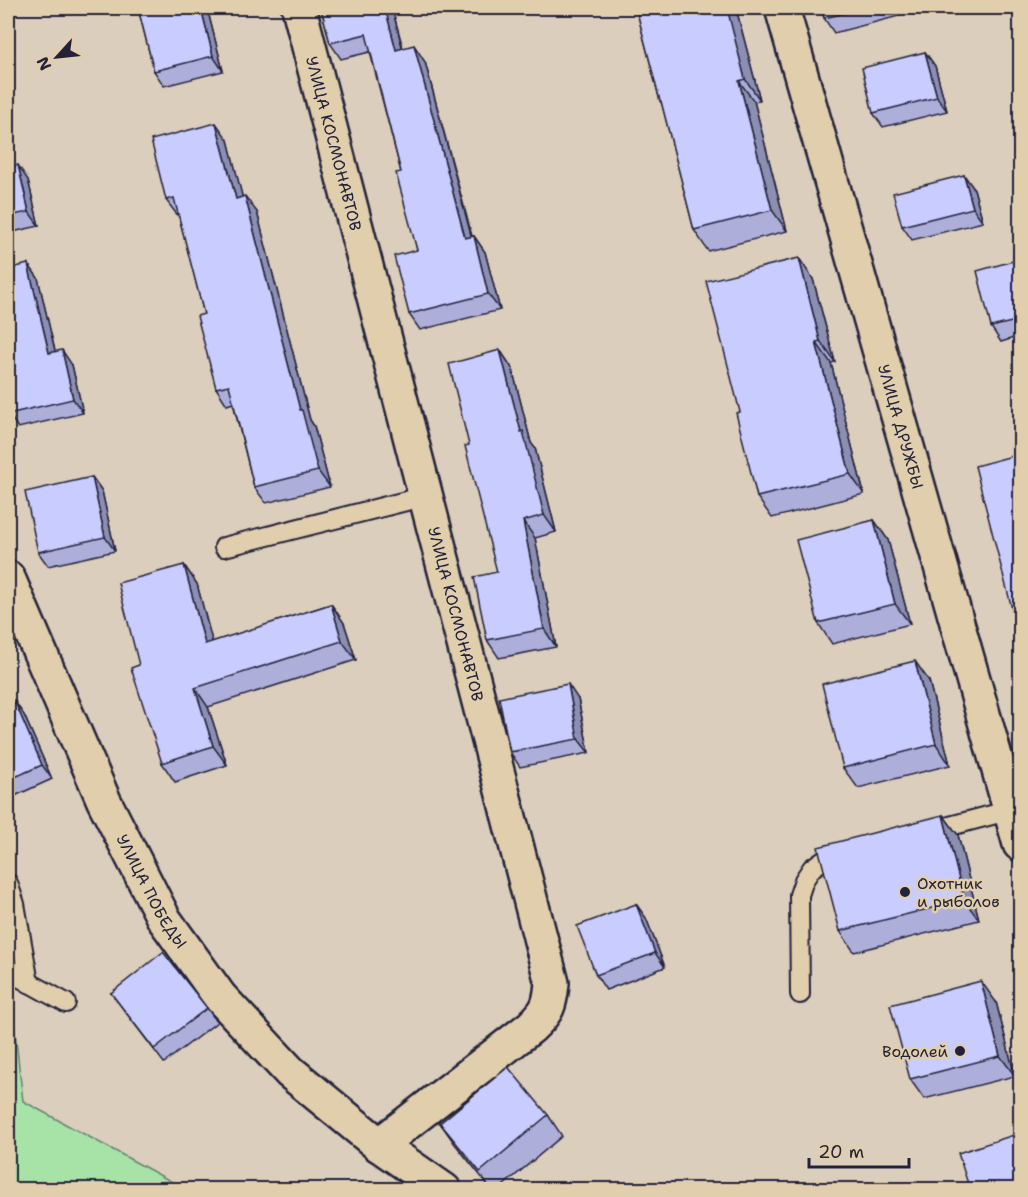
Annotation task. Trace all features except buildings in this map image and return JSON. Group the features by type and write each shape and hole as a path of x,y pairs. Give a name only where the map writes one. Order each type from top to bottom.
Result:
{"street":[{"name":"УЛИЦА КОСМОНАВТОВ","path":"299,8 552,983 550,1002 543,1016 379,1145"},
{"name":"УЛИЦА ДРУЖБЫ","path":"782,8 1020,844"},
{"name":"УЛИЦА ПОБЕДЫ","path":"8,578 104,801 164,919 220,997 290,1072 379,1145 444,1190"}],"lane":[{"path":"224,547 426,496"},
{"path":"907,837 1011,810"},
{"path":"800,994 799,895 804,880 812,868 826,858 861,849"},
{"path":"8,883 15,904 29,983"},
{"path":"8,971 66,1003"}],"green space":[{"path":"8,971 23,1101 185,1189 8,1189"}],"place":[{"name":"Охотник и рыболов","path":"905,892"},
{"name":"Водолей","path":"960,1051"}]}
